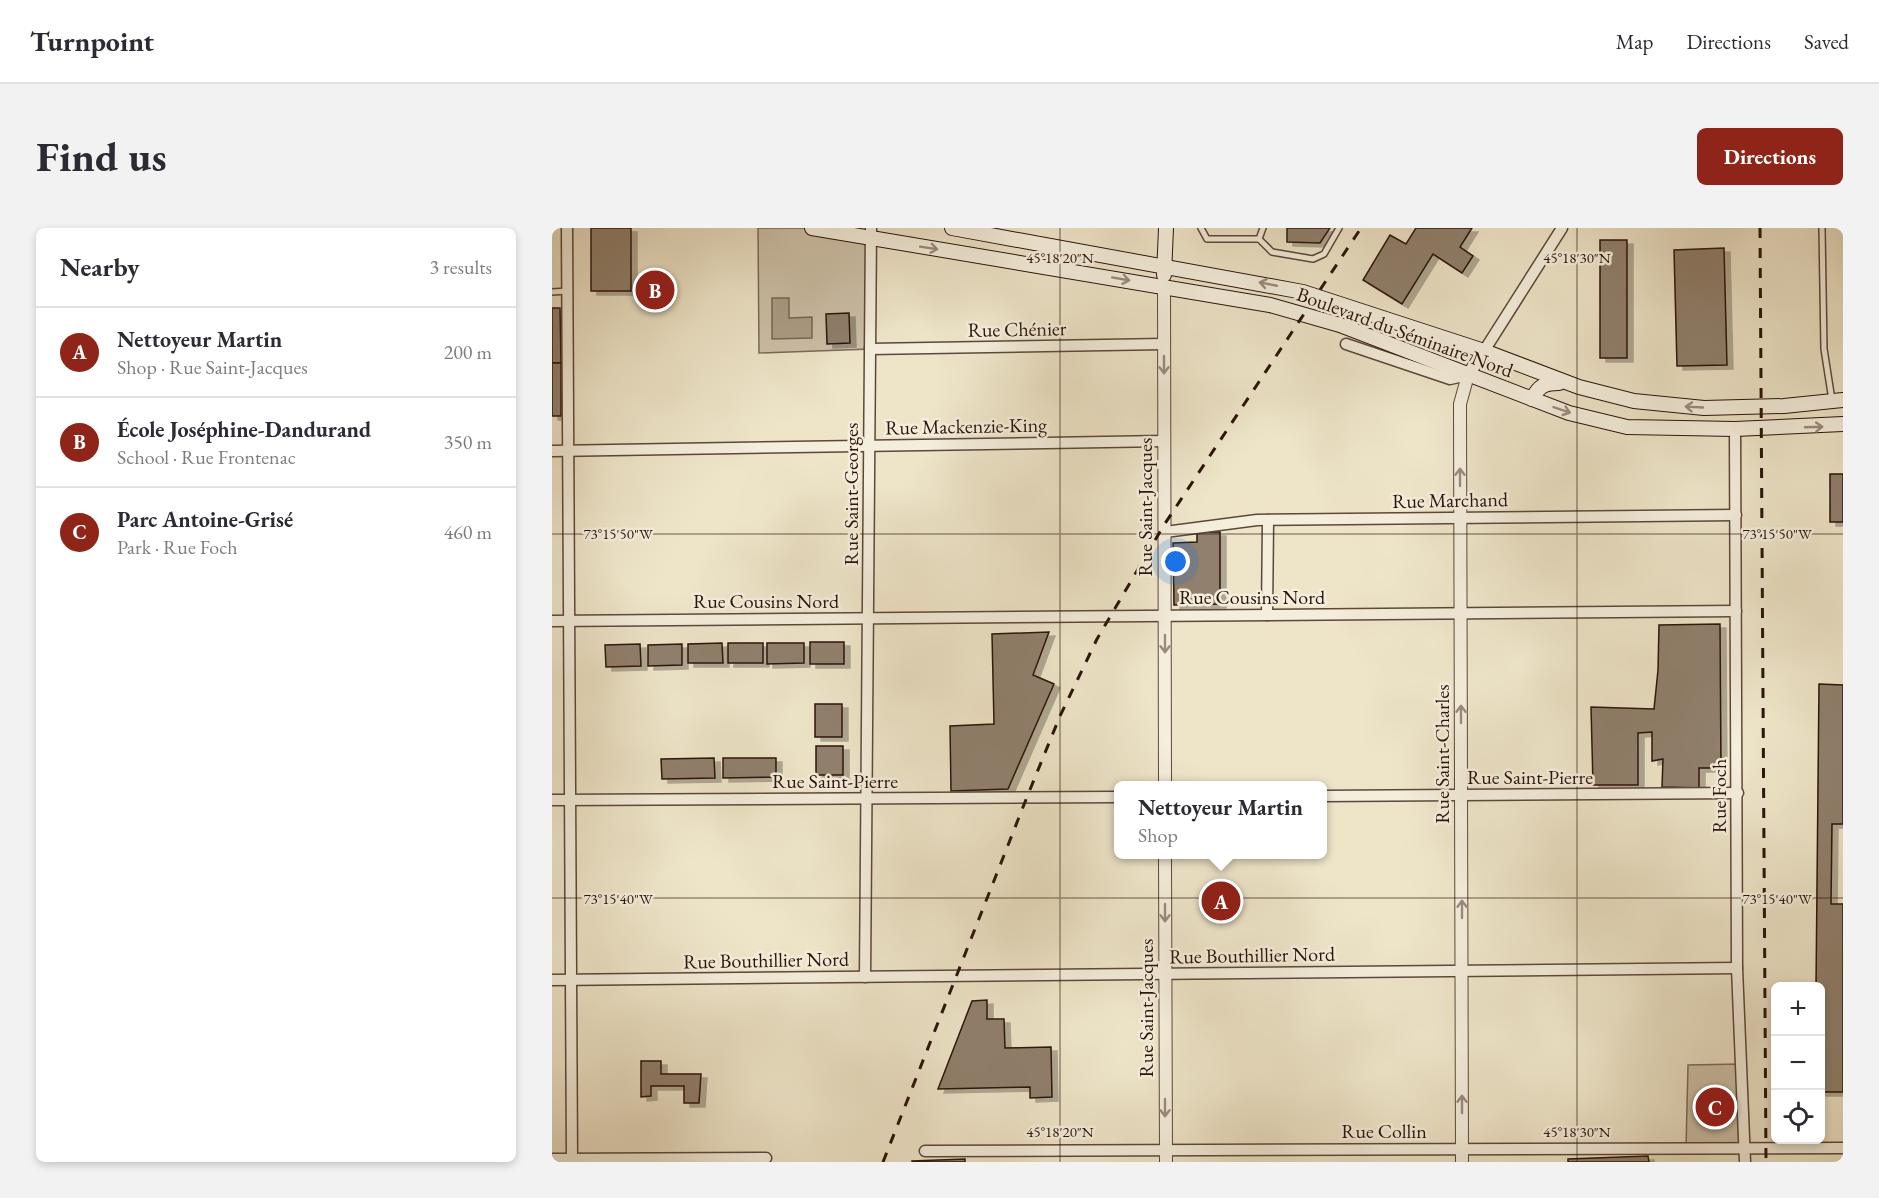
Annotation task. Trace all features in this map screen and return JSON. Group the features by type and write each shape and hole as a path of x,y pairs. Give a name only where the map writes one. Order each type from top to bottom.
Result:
{"main road":[{"name":"Boulevard du Séminaire Nord","path":"812,228 871,233 1270,305 1330,322 1569,413 1627,427 1735,429 1843,424"},
{"name":"Boulevard du Séminaire Nord","path":"952,228 1303,292 1484,351 1579,387 1669,406 1774,406 1838,401"},
{"name":"Rue Saint-Jacques","path":"1164,286 1166,228"},
{"path":"1532,399 1545,383 1579,387"}],"street":[{"path":"567,228 572,1160"},
{"path":"1484,351 1562,228"},
{"name":"Rue Saint-Georges","path":"865,977 871,233"},
{"name":"Rue Saint-Jacques","path":"1164,286 1165,781"},
{"name":"Rue Chénier","path":"870,349 1164,344"},
{"path":"1346,344 1450,379 1468,375"},
{"name":"Rue Saint-Charles","path":"1462,1156 1460,404 1468,375 1484,351"},
{"name":"Rue Foch","path":"1735,429 1737,968 1745,1162"},
{"name":"Rue Mackenzie-King","path":"552,451 1164,441"},
{"name":"Rue Marchand","path":"1165,532 1268,520 1736,515"},
{"path":"1267,615 1268,520"},
{"name":"Rue Cousins Nord","path":"552,621 1736,611"},
{"name":"Rue Saint-Pierre","path":"1327,796 1738,793"},
{"name":"Rue Saint-Pierre","path":"552,800 1114,797"},
{"name":"Rue Saint-Jacques","path":"1165,859 1166,1156"},
{"name":"Rue Bouthillier Nord","path":"552,980 1737,968"},
{"name":"Rue Collin","path":"925,1151 1166,1156 1462,1156 1745,1148 1843,1148"},
{"path":"552,1159 766,1158"}],"lane":[{"path":"1201,228 1208,239 1259,239 1272,252 1313,259 1324,254 1339,228"},
{"path":"1259,239 1263,228"},
{"path":"1822,228 1824,349 1838,401"},
{"path":"552,292 567,291"}],"shaded area":[{"path":"758,228 812,228 871,239 870,349 759,353"},
{"path":"772,298 789,298 789,318 812,317 812,338 772,339"},
{"path":"1741,1064 1745,1148 1686,1148 1688,1065"}],"building":[{"path":"591,228 631,228 631,291 591,291"},
{"path":"1287,228 1330,228 1320,243 1287,242"},
{"path":"1416,228 1472,228 1460,247 1473,256 1462,273 1433,254 1402,304 1363,280 1390,235 1406,244"},
{"path":"1600,240 1627,240 1627,358 1600,358"},
{"path":"1724,248 1727,365 1677,366 1674,250"},
{"path":"552,308 560,308 561,363 552,363"},
{"path":"849,313 850,343 827,344 826,314"},
{"path":"552,363 561,363 561,416 552,416"},
{"path":"1830,474 1843,474 1843,522 1830,522"},
{"path":"1197,532 1220,532 1220,604 1174,605 1173,543 1197,542"},
{"path":"1720,624 1721,768 1699,768 1699,788 1662,787 1663,759 1652,761 1652,732 1638,733 1638,785 1593,785 1591,707 1654,709 1659,625"},
{"path":"1049,632 1033,675 1054,684 1008,789 951,791 950,726 994,724 992,634"},
{"path":"810,642 844,642 844,664 810,664"},
{"path":"722,643 723,663 688,663 688,644"},
{"path":"728,643 763,643 763,663 728,663"},
{"path":"767,643 804,643 804,663 767,664"},
{"path":"640,644 641,666 606,667 605,645"},
{"path":"682,644 682,665 648,666 648,645"},
{"path":"1819,684 1843,685 1843,824 1832,824 1831,904 1843,904 1843,1092 1825,1092 1825,982 1816,982"},
{"path":"815,704 842,704 842,737 815,737"},
{"path":"816,746 843,746 843,775 816,775"},
{"path":"714,758 715,778 662,779 661,759"},
{"path":"723,758 776,758 776,777 723,778"},
{"path":"987,1000 987,1019 1004,1019 1005,1048 1051,1047 1052,1097 1030,1098 1030,1087 938,1089 972,1001"},
{"path":"641,1061 661,1061 661,1074 701,1074 699,1103 684,1103 684,1086 651,1086 651,1096 641,1097"},
{"path":"1648,1156 1649,1162 1568,1162 1568,1159"},
{"path":"965,1159 965,1162 912,1162 912,1161"}],"railway":[{"path":"883,1162 1060,716 1097,639 1164,525 1361,228"},
{"path":"1760,228 1766,1162"}],"place":[{"name":"École Joséphine-Dandurand","path":"655,290"},
{"name":"Nettoyeur Martin","path":"1221,901"},
{"name":"Parc Antoine-Grisé","path":"1715,1107"}]}
